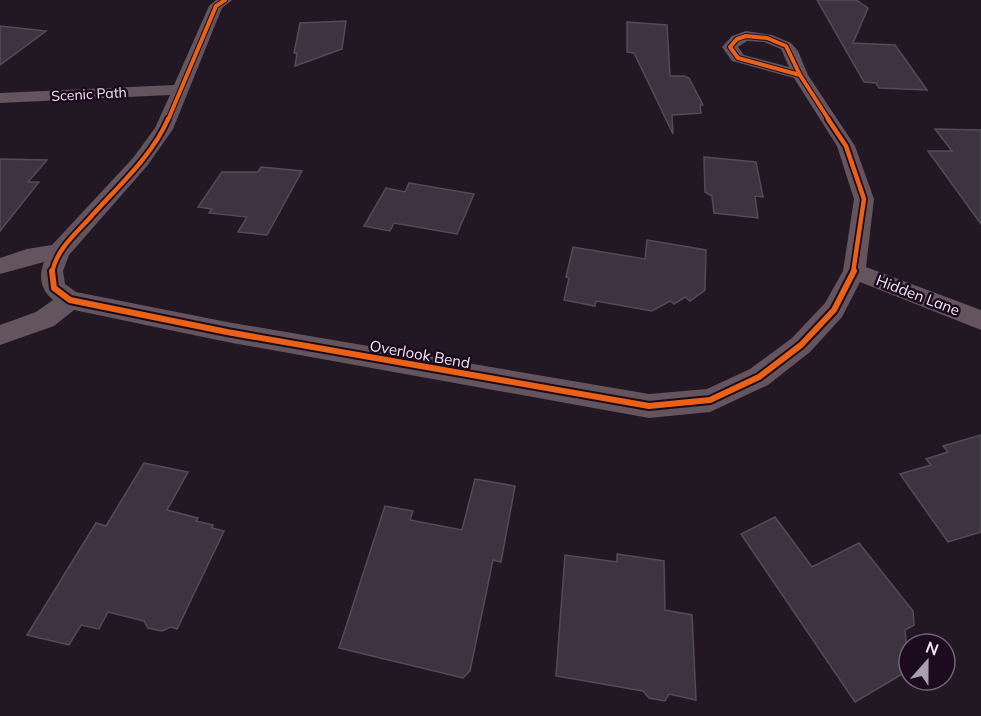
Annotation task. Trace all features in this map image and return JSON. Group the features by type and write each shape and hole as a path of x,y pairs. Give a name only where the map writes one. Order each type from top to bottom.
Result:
{"street":[{"path":"0,335 45,319 70,300 54,288 52,271 60,252 140,162 164,129 216,2"},
{"name":"Overlook Bend","path":"70,300 227,332 649,406 710,400 759,377 801,345 834,310 854,271 864,199 846,146 800,75"},
{"name":"Scenic Path","path":"0,98 179,90"},
{"path":"0,266 27,257 60,252"},
{"name":"Hidden Lane","path":"854,271 981,320"}],"building":[{"path":"817,0 856,0 868,8 853,43 895,45 927,90 879,88 876,83 864,82"},
{"path":"346,21 342,49 295,66 297,53 294,53 300,23"},
{"path":"627,22 667,25 670,76 689,78 703,105 700,105 701,113 672,115 673,134 634,53 627,52"},
{"path":"0,26 46,31 0,65"},
{"path":"935,129 981,130 981,224 928,151 952,151"},
{"path":"704,157 756,162 763,197 755,196 758,218 714,213 712,196 705,192"},
{"path":"0,159 47,160 28,182 39,182 0,231"},
{"path":"261,167 302,171 267,235 238,232 247,217 209,213 212,209 198,207 222,172 258,172"},
{"path":"409,183 474,194 457,234 394,223 390,231 364,226 386,188 405,192"},
{"path":"647,240 706,250 705,290 690,301 685,297 674,304 670,301 652,311 596,301 595,306 564,300 569,278 566,277 573,247 645,259"},
{"path":"981,435 981,532 948,542 900,474 931,465 926,459 948,452 943,446"},
{"path":"144,463 188,472 167,510 198,518 196,521 213,525 212,528 224,531 177,629 171,627 162,631 148,628 144,621 108,612 99,629 81,625 69,645 27,635 96,523 106,526"},
{"path":"475,479 515,486 501,562 493,560 470,671 463,678 339,648 385,506 413,511 410,520 462,530"},
{"path":"775,517 812,567 859,543 913,611 914,625 905,632 897,632 897,677 855,702 741,534"},
{"path":"617,554 664,561 665,610 692,615 696,700 669,694 665,701 649,698 643,691 556,676 565,555 617,562"}],"cycle path":[{"path":"225,0 216,6 164,129 140,162 59,252 52,271 54,288 70,300 227,332 649,406 710,400 759,377 801,345 834,310 854,271 864,199 846,146 800,75 786,46 767,38 746,36 737,39 730,47 738,58 800,75"}]}
